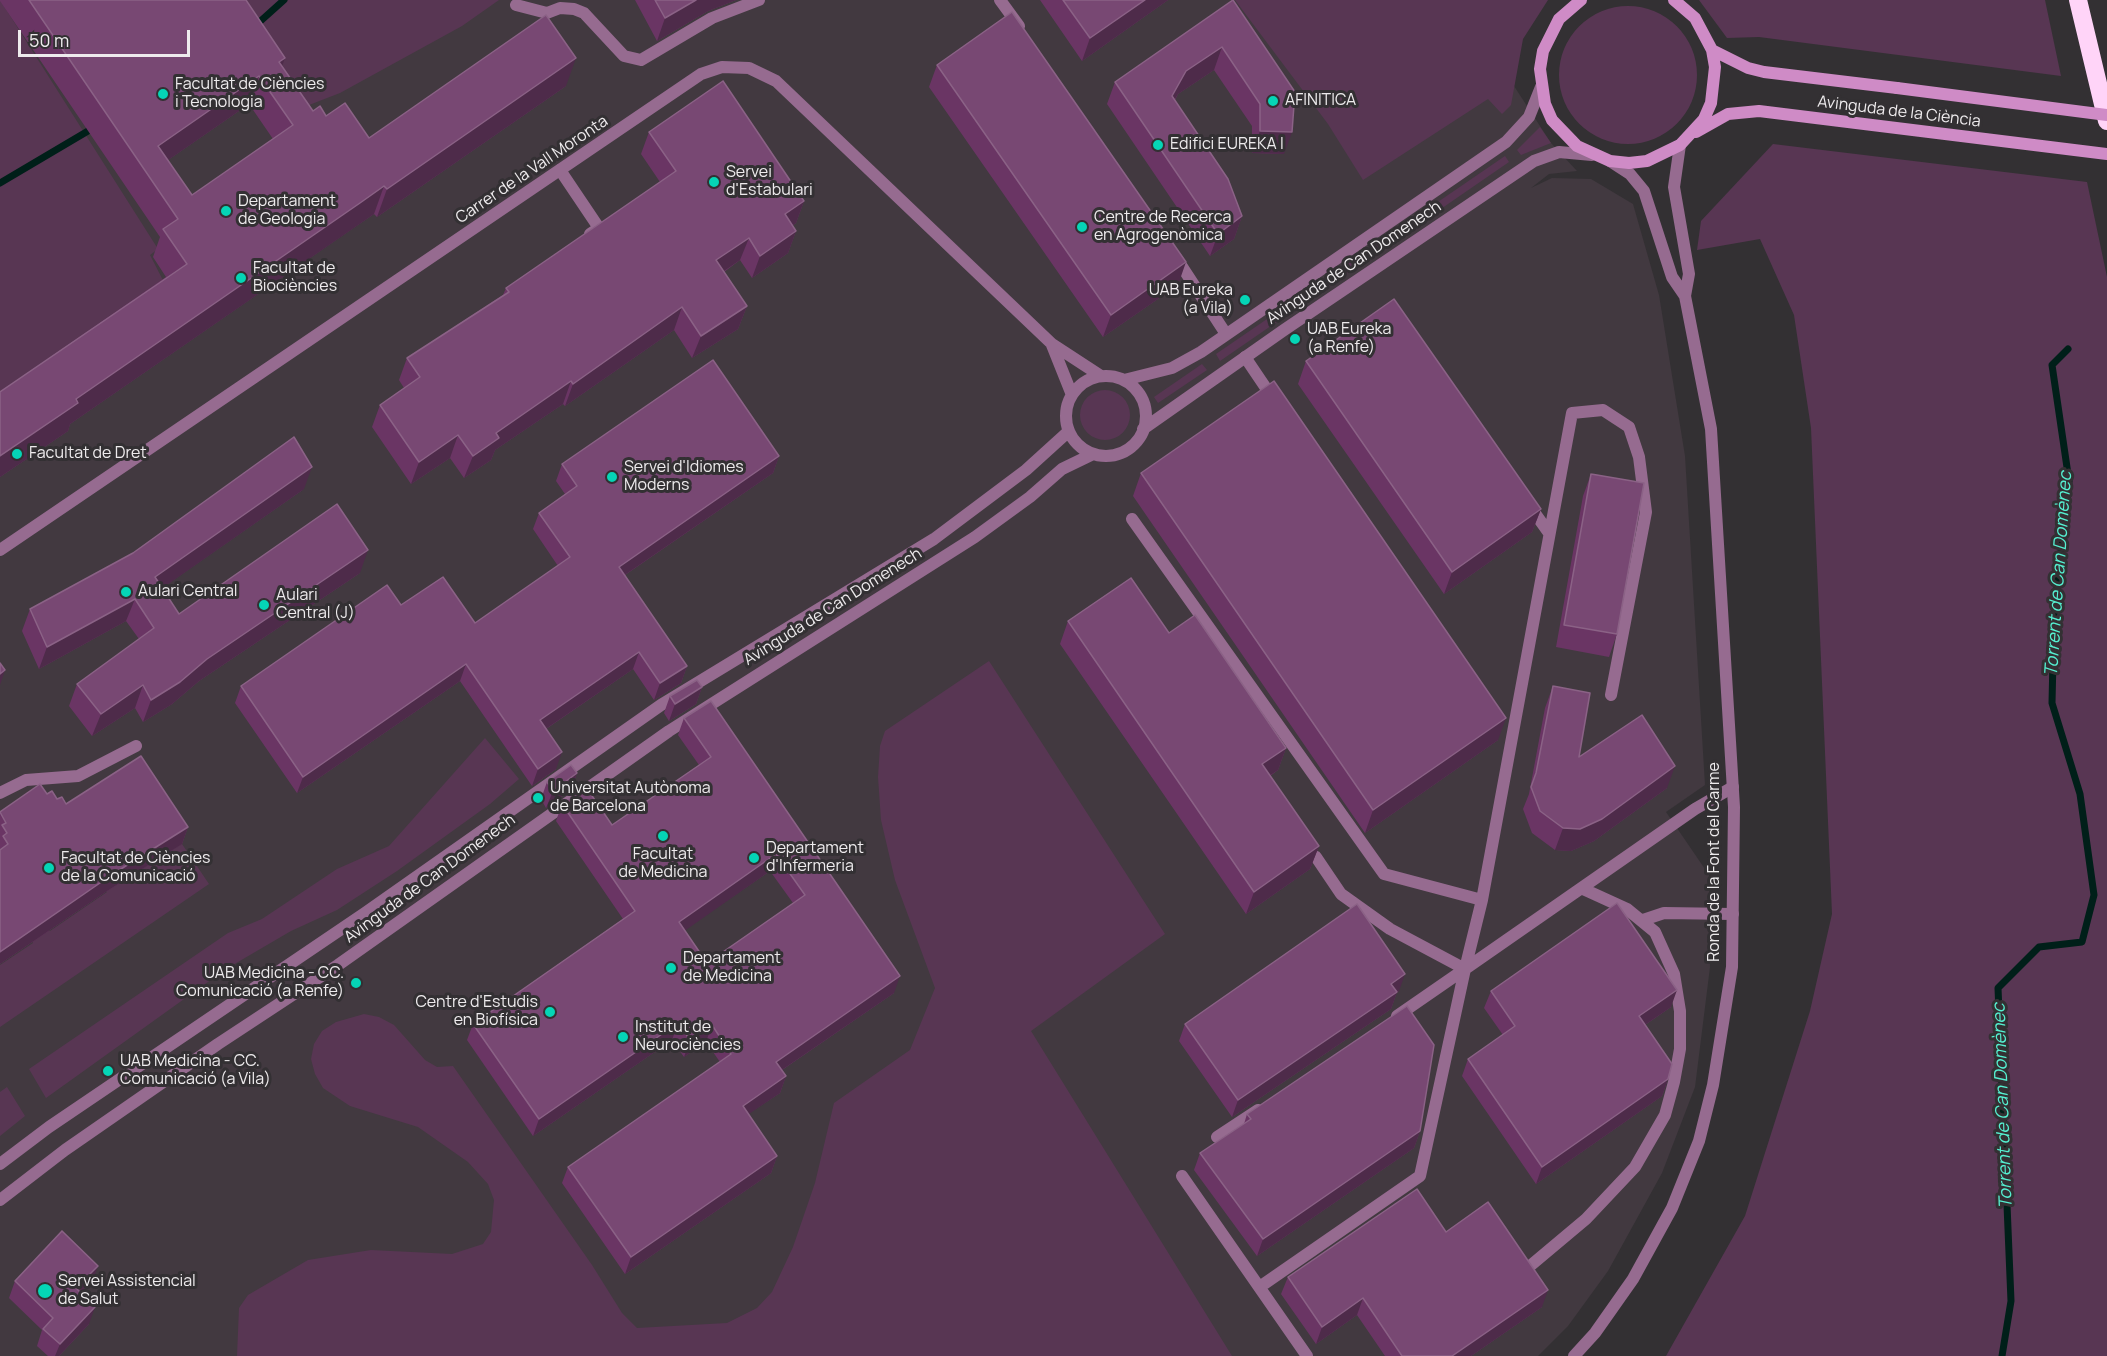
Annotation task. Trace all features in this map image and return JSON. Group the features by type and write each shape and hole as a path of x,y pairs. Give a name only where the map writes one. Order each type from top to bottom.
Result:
{"highway":[{"path":"2078,0 2107,121"}],"street":[{"path":"516,5 547,13 560,8 574,9 584,13 624,56 641,60 712,18 759,0"},
{"path":"1000,0 1028,39"},
{"path":"1580,0 1559,20 1550,34 1540,69 1541,87 1552,120 1577,146 1594,156 1610,161 1647,161 1680,145 1692,134 1711,103 1715,67 1712,50 1695,18 1674,0"},
{"name":"Avinguda de la Ciència","path":"1712,50 1749,68 1764,72 2107,115"},
{"name":"Carrer de la Vall Moronta","path":"0,550 701,74 722,67 749,68 776,81 1052,344 1101,376"},
{"name":"Avinguda de Can Domenech","path":"1124,380 1172,368 1226,334 1506,142 1529,117 1541,87"},
{"name":"Avinguda de la Ciència","path":"1692,134 1728,114 1759,111 2107,154"},
{"name":"Ronda de la Font del Carme","path":"1574,1356 1596,1333 1633,1279 1672,1208 1699,1141 1713,1085 1732,967 1733,788 1711,429 1685,296 1689,274 1674,186 1680,145"},
{"name":"Avinguda de Can Domenech","path":"1143,429 1534,161 1559,152 1594,156"},
{"name":"Ronda de la Font del Carme","path":"1610,161 1630,174 1644,191 1672,277 1685,296"},
{"path":"560,170 599,228 579,242"},
{"path":"1165,241 1226,334"},
{"name":"Carrer de la Vall Moronta","path":"1052,344 1072,395"},
{"path":"1245,357 1280,408"},
{"path":"1101,376 1124,380 1135,389 1143,401 1145,415 1143,429 1134,444 1123,452 1106,456 1093,454 1079,445 1069,432 1066,411 1072,395 1082,384 1101,376"},
{"path":"1261,1286 1420,1176 1482,900 1507,733 1572,412 1603,410 1629,427 1639,457 1646,512 1611,695"},
{"name":"Avinguda de Can Domenech","path":"0,1164 49,1127 365,913 661,705 934,539 1026,470 1069,432"},
{"name":"Avinguda de Can Domenech","path":"0,1200 65,1150 218,1044 338,965 669,731 975,537 1030,497 1062,469 1093,454"},
{"path":"1522,495 1549,533"},
{"path":"1132,519 1384,874 1482,900"},
{"path":"0,793 26,780 78,776 136,746"},
{"path":"1386,1023 1695,809 1733,788"},
{"path":"1316,857 1341,894 1390,929 1465,969"},
{"path":"1530,1266 1586,1219 1635,1167 1665,1115 1680,1049 1680,1011 1674,974 1655,933 1643,920 1627,909 1581,888"},
{"path":"1643,920 1664,913 1732,914"},
{"path":"1217,1137 1266,1104"},
{"path":"1182,1176 1261,1286 1307,1356"}],"shaded area":[{"name":"Universitat Autònoma de Barcelona","path":"0,0 1543,0 1520,39 1514,86 1551,143 1577,171 1549,174 1531,188 1552,178 1591,179 1633,204 1659,295 1685,456 1705,785 1666,812 1709,875 1710,967 1695,1087 1662,1173 1608,1271 1568,1326 1538,1356 0,1356"},
{"path":"0,0 158,249 150,255 169,292 0,408"},
{"path":"206,0 499,0 462,26 340,93 278,117"},
{"path":"1235,0 1548,0 1523,39 1511,105 1502,114 1488,99 1363,180 1328,124"},
{"path":"1699,0 2045,0 2061,76 1759,37 1727,38"},
{"path":"1628,6 1654,11 1677,26 1692,49 1697,75 1692,101 1677,124 1654,139 1628,144 1602,139 1579,124 1564,101 1559,75 1564,49 1579,26 1602,11"},
{"path":"1540,127 1551,143 1521,155 1517,150"},
{"path":"1773,144 2087,182 2107,277 2107,1356 1666,1356 1745,1216 1810,1011 1832,914 1811,428 1794,315 1760,239 1697,250 1701,221"},
{"path":"1505,156 1509,162 1220,361 1216,354"},
{"path":"1202,364 1207,370 1158,403 1154,397"},
{"path":"1105,390 1119,394 1126,401 1130,415 1126,429 1119,436 1105,440 1091,436 1084,429 1080,415 1084,401 1091,394"},
{"path":"989,661 1165,934 1031,1031 1232,1356 237,1356 239,1308 248,1295 308,1260 371,1250 452,1254 483,1244 491,1232 494,1200 488,1184 468,1162 418,1127 350,1106 323,1088 315,1074 311,1059 314,1044 322,1031 336,1022 364,1014 379,1017 394,1025 425,1060 437,1067 453,1066 592,1265 622,1313 637,1328 727,1323 757,1308 772,1292 793,1247 815,1183 834,1103 910,1050 935,988 895,880 881,820 878,777 880,746 885,731"},
{"path":"485,738 519,779 490,804 397,871 337,910 291,931 226,969 46,1098 29,1069 228,933 262,919 337,869 389,846"},
{"path":"182,844 209,884 0,1027 0,965 33,943 16,916 50,931 107,892 90,866 123,881"},
{"path":"7,1087 25,1116 0,1136 0,1092"}],"building":[{"path":"29,0 246,0 285,58 279,62 313,111 320,106 326,116 345,103 369,138 546,15 576,58 387,189 384,186 76,399 78,403 0,456 0,392 187,264 163,229 178,219","holes":["259,76 293,125 192,195 158,146"]},
{"path":"655,0 696,0 665,18"},
{"path":"1063,0 1145,0 1090,38"},
{"path":"1233,0 1295,92 1292,132 1260,131 1260,104 1222,47 1186,71 1172,96 1228,179 1242,216 1218,234 1115,82"},
{"name":"Centre de Recerca en Agrogenòmica","path":"1012,12 1186,262 1111,315 937,65"},
{"path":"723,81 804,201 785,214 796,231 760,256 749,238 716,260 747,306 701,336 682,307 573,384 571,381 496,433 499,438 473,456 458,435 419,462 380,405 420,377 407,358 509,292 506,288 676,171 649,132"},
{"path":"1394,299 1541,509 1452,572 1306,361"},
{"path":"713,360 779,456 619,567 687,666 660,683 639,652 540,720 562,752 538,769 466,664 303,777 241,686 387,585 401,605 443,577 475,623 570,557 539,513 577,486 562,464"},
{"path":"1274,381 1506,718 1373,810 1141,473"},
{"path":"294,437 312,467 155,577 179,614 337,504 368,550 207,659 180,682 151,700 143,685 101,714 77,684 154,628 135,599 47,647 30,609 133,553"},
{"path":"1591,474 1644,483 1617,634 1564,625"},
{"path":"1131,578 1169,633 1195,615 1286,748 1262,764 1319,846 1254,892 1068,621"},
{"path":"0,663 5,670 0,674"},
{"path":"697,680 702,687 675,704 670,696"},
{"path":"1553,686 1590,693 1579,757 1642,715 1675,766 1602,819 1580,829 1563,828 1540,811 1531,787 1536,773"},
{"path":"711,701 900,976 776,1062 786,1076 743,1106 777,1156 631,1257 568,1167 731,1054 712,1025 690,1040 678,1023 539,1119 473,1024 635,911 562,804 586,787 612,825 711,757 684,718","holes":["776,854 805,895 707,963 679,922"]},
{"name":"Facultat de Ciències de la Comunicació","path":"141,756 188,827 113,874 0,952 0,850 8,844 3,836 7,833 2,825 6,823 0,812 40,784 47,794 52,791 57,799 62,797 66,804"},
{"path":"571,765 577,773 553,791 547,782"},
{"path":"1617,903 1677,990 1639,1016 1672,1064 1668,1079 1542,1167 1468,1059 1515,1026 1491,991"},
{"path":"1357,904 1405,974 1391,984 1397,992 1238,1100 1185,1024"},
{"path":"1407,1006 1434,1045 1420,1131 1263,1239 1200,1153 1251,1119 1247,1114"},
{"path":"1417,1189 1446,1232 1488,1202 1548,1290 1452,1356 1402,1356 1363,1298 1322,1327 1288,1277"},
{"name":"Servei Assistencial de Salut","path":"62,1231 98,1266 76,1288 95,1307 60,1344 43,1329 53,1318 15,1281"}],"waterway":[{"path":"255,26 284,0"},
{"path":"0,183 88,131"},
{"name":"Torrent de Can Domènec","path":"2002,1356 2011,1301 1998,988 2039,947 2082,942 2094,895 2080,794 2052,703 2054,615 2069,481 2052,365 2068,349"}],"place":[{"name":"Facultat de Ciències i Tecnologia","path":"163,94"},
{"name":"AFINITICA","path":"1273,101"},
{"name":"Edifici EUREKA I","path":"1158,145"},
{"name":"Servei d'Estabulari","path":"714,182"},
{"name":"Departament de Geologia","path":"226,211"},
{"name":"Centre de Recerca en Agrogenòmica","path":"1082,227"},
{"name":"Facultat de Biociències","path":"241,278"},
{"name":"UAB Eureka (a Vila)","path":"1245,300"},
{"name":"UAB Eureka (a Renfe)","path":"1295,339"},
{"name":"Facultat de Dret","path":"17,454"},
{"name":"Servei d'Idiomes Moderns","path":"612,477"},
{"name":"Aulari Central","path":"126,592"},
{"name":"Aulari Central (J)","path":"264,605"},
{"name":"Universitat Autònoma de Barcelona","path":"538,798"},
{"name":"Facultat de Medicina","path":"663,836"},
{"name":"Departament d'Infermeria","path":"754,858"},
{"name":"Facultat de Ciències de la Comunicació","path":"49,868"},
{"name":"Departament de Medicina","path":"671,968"},
{"name":"UAB Medicina - CC. Comunicació (a Renfe)","path":"356,983"},
{"name":"Centre d'Estudis en Biofísica","path":"550,1012"},
{"name":"Institut de Neurociències","path":"623,1037"},
{"name":"UAB Medicina - CC. Comunicació (a Vila)","path":"108,1071"},
{"name":"Servei Assistencial de Salut","path":"45,1291"}]}
